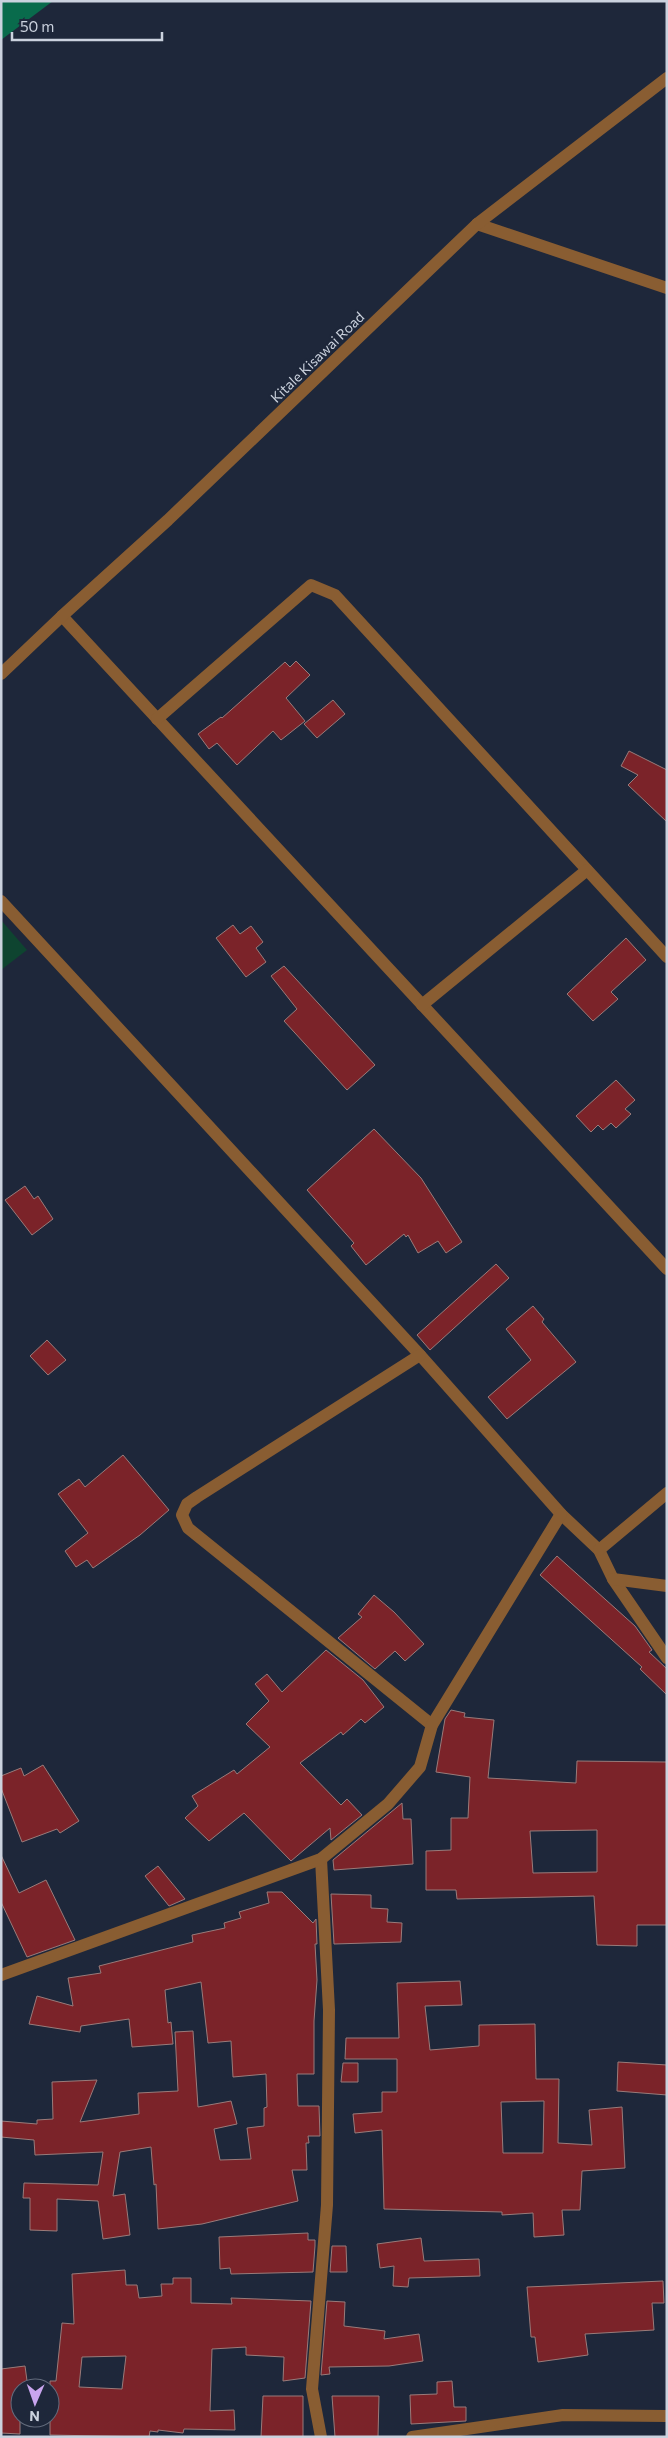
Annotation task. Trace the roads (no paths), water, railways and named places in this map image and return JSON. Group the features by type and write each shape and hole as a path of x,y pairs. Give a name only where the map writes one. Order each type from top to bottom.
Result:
{"street":[{"name":"Kitale Kisawai Road","path":"1,674 168,520 477,224 667,78"},
{"path":"477,224 667,288"},
{"path":"157,719 311,585 335,595 667,957"},
{"path":"62,616 667,1270"},
{"path":"422,1005 587,870"},
{"path":"1,901 420,1355 561,1514 599,1550 613,1580 667,1658"},
{"path":"420,1355 197,1497 187,1504 182,1515 188,1528 432,1725"},
{"path":"599,1550 667,1493"},
{"path":"1,1975 320,1859 388,1804 420,1767 432,1725 561,1514"},
{"path":"613,1580 667,1586"},
{"path":"320,1859 329,2010 327,2204 312,2389 321,2437"},
{"path":"412,2437 563,2415 667,2416"}]}
